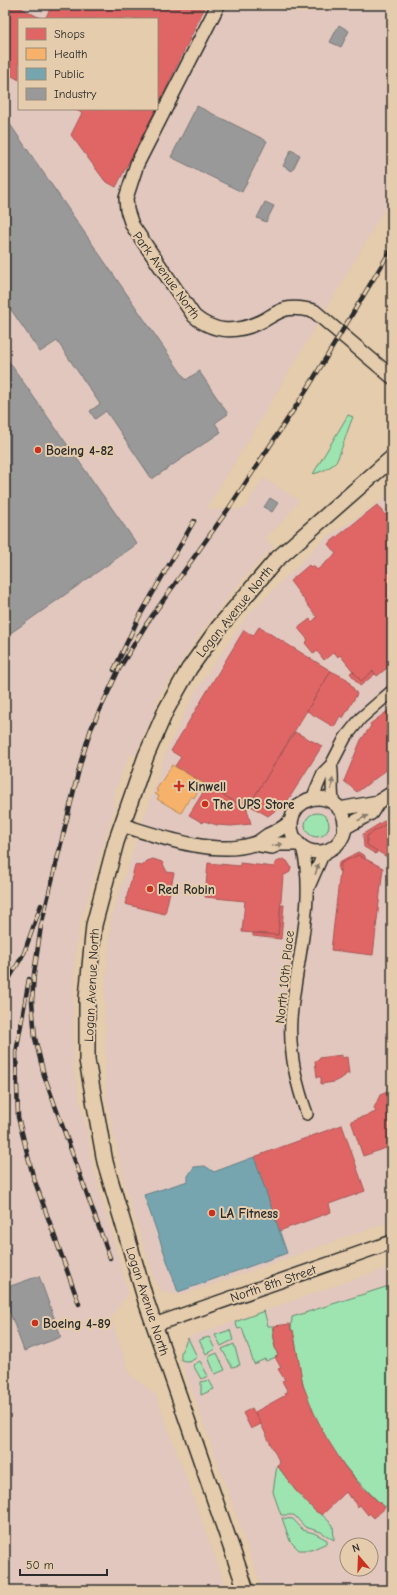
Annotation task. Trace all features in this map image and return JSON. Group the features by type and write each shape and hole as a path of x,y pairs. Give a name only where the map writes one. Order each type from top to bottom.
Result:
{"main road":[{"name":"Logan Avenue North","path":"246,1590 154,1325 105,1162 88,1060 87,998 94,925 122,825 146,756 166,710 189,670 218,627 276,560 392,458"}],"street":[{"name":"Park Avenue North","path":"218,5 137,164 126,198 127,210 132,225 194,316 205,326 220,330 243,329 259,323 286,309 300,308 314,311 392,377"},
{"path":"312,799 323,773 331,765 346,738 361,718 392,691"},
{"path":"254,844 272,847 279,844 300,846 314,852 328,850 340,841 344,828 342,815 331,794 333,776 331,765"},
{"path":"344,828 371,813 378,802 392,793"},
{"path":"122,825 183,843 239,848 254,844 268,834 283,829 291,821 299,807 312,799 327,800 336,806 378,802"},
{"path":"291,821 292,833 300,846"},
{"name":"North 10th Place","path":"300,846 305,857 308,889 291,1020 294,1064 302,1101 307,1114"},
{"name":"North 10th Place","path":"308,889 322,857 328,850"},
{"name":"North 8th Street","path":"154,1325 392,1242"}],"shaded area":[{"path":"5,5 392,5 392,197 254,431 206,509 235,510 246,507 263,478 299,500 284,521 265,537 273,547 241,581 201,632 157,699 157,705 135,755 130,754 112,799 115,800 112,805 115,806 80,923 75,956 73,1016 74,1071 95,1173 127,1289 127,1296 111,1317 130,1375 156,1395 227,1590 5,1590"},
{"path":"392,494 392,1221 182,1295 163,1293 155,1281 127,1194 106,1098 105,995 111,917 167,749 196,690 246,617 323,540"},
{"path":"392,1266 392,1590 263,1590 181,1360 181,1352 184,1343 189,1337"}],"green space":[{"path":"348,415 353,417 336,462 325,470 313,474"},
{"path":"317,813 326,816 329,825 326,834 317,837 308,834 305,825 308,816"},
{"path":"392,1285 392,1509 379,1502 357,1481 337,1456 320,1429 307,1400 293,1331 291,1331 292,1317"},
{"path":"264,1311 268,1326 274,1326 274,1344 278,1356 266,1361 265,1359 254,1364 242,1328 238,1329 235,1322"},
{"path":"230,1330 233,1340 221,1346 215,1335"},
{"path":"209,1337 215,1349 206,1354 199,1340"},
{"path":"188,1338 197,1357 190,1362 181,1360 181,1352"},
{"path":"234,1344 240,1365 232,1367 222,1349"},
{"path":"217,1353 225,1370 215,1374 208,1357"},
{"path":"200,1361 208,1376 201,1379 193,1365"},
{"path":"209,1380 214,1389 201,1395 201,1382"},
{"path":"277,1465 296,1491 333,1525 334,1540 321,1532 305,1527 294,1515 281,1515 273,1492"},
{"path":"282,1518 293,1519 303,1530 314,1533 327,1540 327,1543 311,1550 299,1550 290,1541"}],"building: Shops":[{"path":"5,5 15,5 40,18 18,18 18,79 5,72"},
{"path":"52,5 206,5 158,105 158,18 46,18"},
{"path":"76,110 155,110 116,187 105,181 71,135 82,113"},
{"path":"377,505 385,515 392,509 392,664 377,676 373,671 361,681 340,655 338,657 334,652 324,660 317,651 314,654 305,643 308,640 298,628 310,619 312,622 317,617 290,581 309,565 311,567 313,565 317,570 336,554 328,544"},
{"path":"259,627 331,671 247,809 175,766 181,757 171,751 244,630 253,636"},
{"path":"331,671 347,679 357,694 343,718 340,716 334,727 307,711"},
{"path":"353,671 361,681 373,671 375,674 360,686 350,673"},
{"path":"392,708 392,766 357,792 344,781 361,740 371,726 370,724"},
{"path":"295,732 322,746 283,808 281,806 268,816 249,805"},
{"path":"207,786 247,809 251,824 231,826 217,825 204,821 203,823 189,815"},
{"path":"392,816 392,820 367,836 367,845 377,851 376,854 364,847 363,834"},
{"path":"392,820 392,860 367,845 367,836"},
{"path":"358,852 365,856 365,859 358,855 341,863 340,872 338,870 339,862"},
{"path":"358,855 383,868 373,955 331,950 341,863"},
{"name":"Red Robin","path":"153,859 162,862 167,872 174,873 165,914 125,904 135,865 142,866 147,861"},
{"path":"283,859 287,861 291,867 290,872 283,876 278,935 242,932 245,901 205,897 208,863 240,866 240,863 274,867 275,863"},
{"path":"281,905 284,905 281,939 253,936 253,933 278,935"},
{"path":"342,1055 342,1058 347,1057 349,1074 345,1074 345,1076 334,1082 321,1084 321,1077 317,1077 315,1061 319,1060 319,1058"},
{"path":"392,1090 392,1146 363,1156 351,1121 376,1112 374,1108 380,1095"},
{"path":"342,1125 365,1191 329,1204 331,1212 279,1231 254,1157"},
{"path":"290,1324 291,1331 293,1330 303,1385 314,1413 326,1437 345,1467 360,1485 385,1508 374,1518 369,1513 368,1515 360,1505 357,1507 352,1497 350,1498 346,1492 322,1515 315,1511 296,1491 277,1465 280,1463 255,1412 286,1395 285,1393 288,1392 282,1381 285,1380 278,1369 281,1368 275,1357 278,1356 274,1344 273,1332 274,1326"},
{"path":"252,1408 261,1424 251,1429 243,1413"}],"building: Health":[{"name":"Kinwell","path":"172,765 203,783 194,798 191,796 181,813 157,799 159,796 155,794"}],"building: Public":[{"name":"LA Fitness","path":"254,1157 287,1253 178,1292 144,1195 188,1181 188,1176 194,1167 205,1166 214,1172"}],"building: Industry":[{"path":"339,25 349,31 341,47 330,42"},
{"path":"197,106 267,141 242,192 171,157"},
{"path":"5,117 186,380 199,371 228,414 215,423 221,432 152,479 106,411 95,419 90,411 100,404 57,341 40,352 5,301"},
{"path":"291,150 300,155 292,171 283,166"},
{"path":"265,202 274,206 266,222 257,218"},
{"name":"Boeing 4-82","path":"5,356 137,544 5,637"},
{"path":"270,498 278,503 272,512 264,507"},
{"path":"5,1244 10,1251 5,1254"},
{"name":"Boeing 4-89","path":"39,1276 61,1337 24,1351 8,1307 5,1308 5,1288"}],"railway":[{"path":"110,1258 44,1075 35,1038 32,1001 34,974 41,926 81,761 91,729 119,669 147,623 229,508 306,391 392,248"},
{"path":"114,670 138,619 194,521"},
{"path":"5,986 24,953 41,905"},
{"path":"29,979 16,1053 18,1117 33,1176 79,1304"}],"place":[{"name":"Boeing 4-82","path":"38,450"},
{"name":"Kinwell","path":"179,786"},
{"name":"The UPS Store","path":"205,804"},
{"name":"Red Robin","path":"150,889"},
{"name":"LA Fitness","path":"212,1213"},
{"name":"Boeing 4-89","path":"35,1323"}]}
